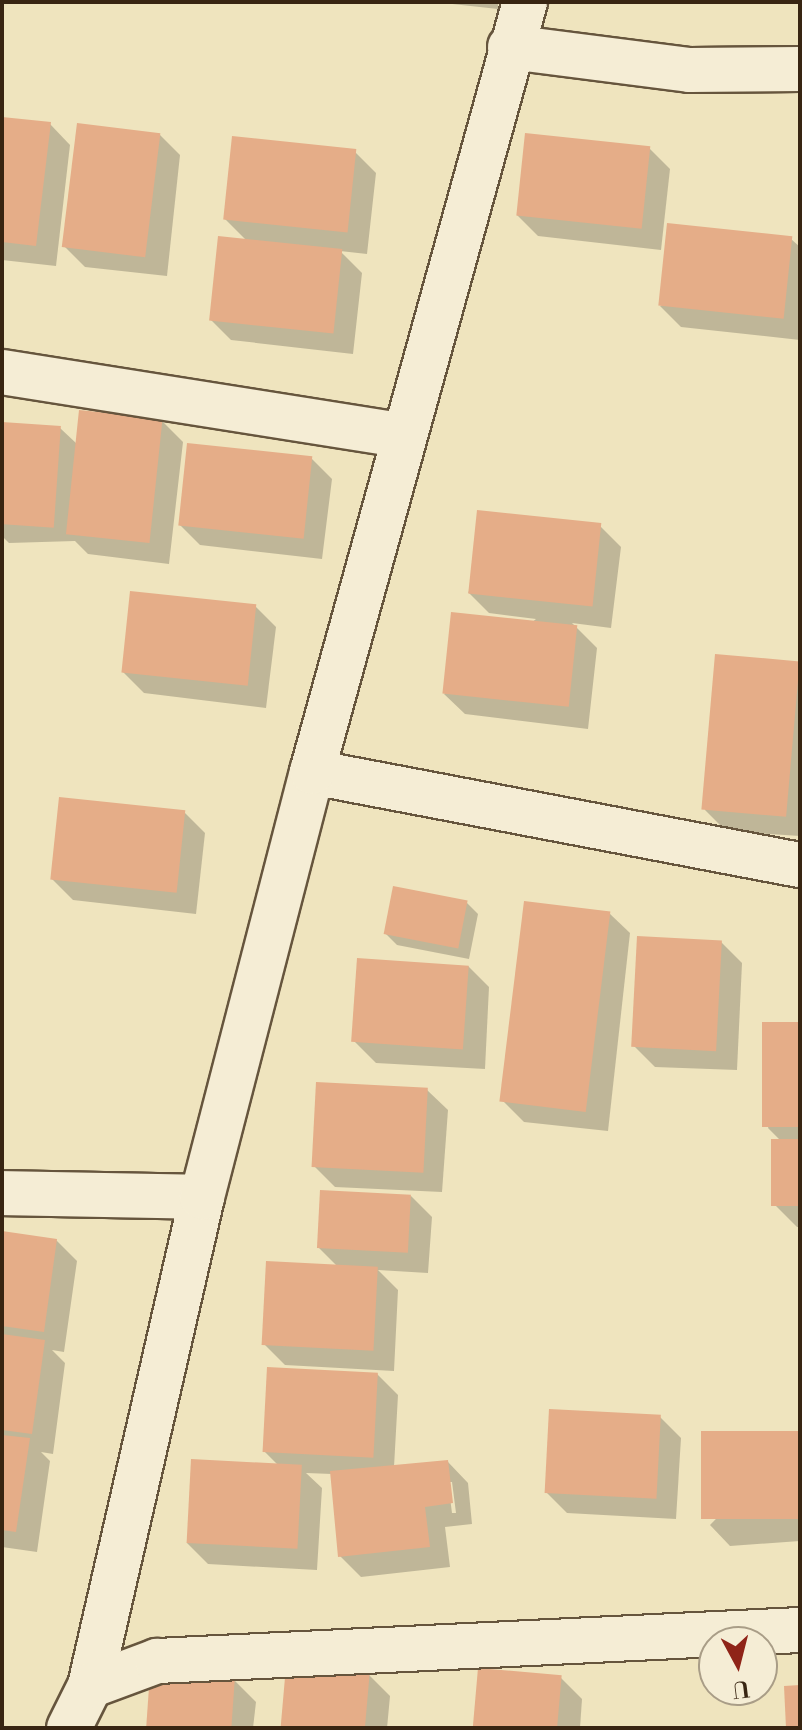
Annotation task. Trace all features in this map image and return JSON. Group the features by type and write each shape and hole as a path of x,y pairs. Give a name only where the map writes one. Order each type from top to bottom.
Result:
{"street":[{"path":"69,1728 90,1686 202,1197 400,435 525,2"},
{"path":"510,47 690,70 800,69"},
{"path":"2,372 400,435"},
{"path":"312,772 800,865"},
{"path":"2,1193 202,1197"},
{"path":"90,1686 157,1661 800,1630"}],"building":[{"path":"2,117 51,122 36,246 2,242"},
{"path":"77,123 160,133 145,257 62,247"},
{"path":"525,133 650,146 642,229 516,216"},
{"path":"232,136 356,149 348,233 223,220"},
{"path":"667,223 792,236 784,319 658,306"},
{"path":"218,236 342,249 333,334 209,321"},
{"path":"79,410 163,419 149,543 66,534"},
{"path":"2,422 61,426 54,528 2,524"},
{"path":"187,443 312,456 304,539 178,526"},
{"path":"477,510 601,523 593,607 468,594"},
{"path":"130,591 256,604 248,686 121,673"},
{"path":"451,612 577,625 569,707 442,694"},
{"path":"715,654 800,661 786,817 701,809"},
{"path":"59,797 185,810 177,893 50,880"},
{"path":"393,886 468,901 458,949 384,934"},
{"path":"524,901 610,912 586,1112 499,1101"},
{"path":"637,936 722,940 716,1051 631,1047"},
{"path":"357,958 469,966 463,1050 351,1042"},
{"path":"762,1022 800,1022 800,1127 762,1127"},
{"path":"316,1082 428,1088 423,1173 312,1167"},
{"path":"771,1139 800,1139 800,1206 771,1206"},
{"path":"320,1190 411,1195 408,1253 317,1248"},
{"path":"2,1231 57,1239 44,1332 2,1326"},
{"path":"266,1261 378,1267 373,1351 262,1345"},
{"path":"2,1334 45,1340 32,1434 2,1430"},
{"path":"267,1367 378,1373 373,1458 263,1452"},
{"path":"549,1409 661,1415 656,1499 545,1493"},
{"path":"701,1431 800,1431 800,1519 701,1519"},
{"path":"2,1435 30,1438 16,1532 2,1530"},
{"path":"191,1459 302,1465 297,1549 187,1543"},
{"path":"448,1460 453,1503 425,1507 430,1547 338,1557 330,1471"},
{"path":"286,1666 370,1673 365,1728 281,1728"},
{"path":"478,1668 562,1675 557,1728 473,1728"},
{"path":"150,1673 235,1679 231,1728 146,1728"},
{"path":"800,1685 800,1728 786,1728 784,1686"}]}
